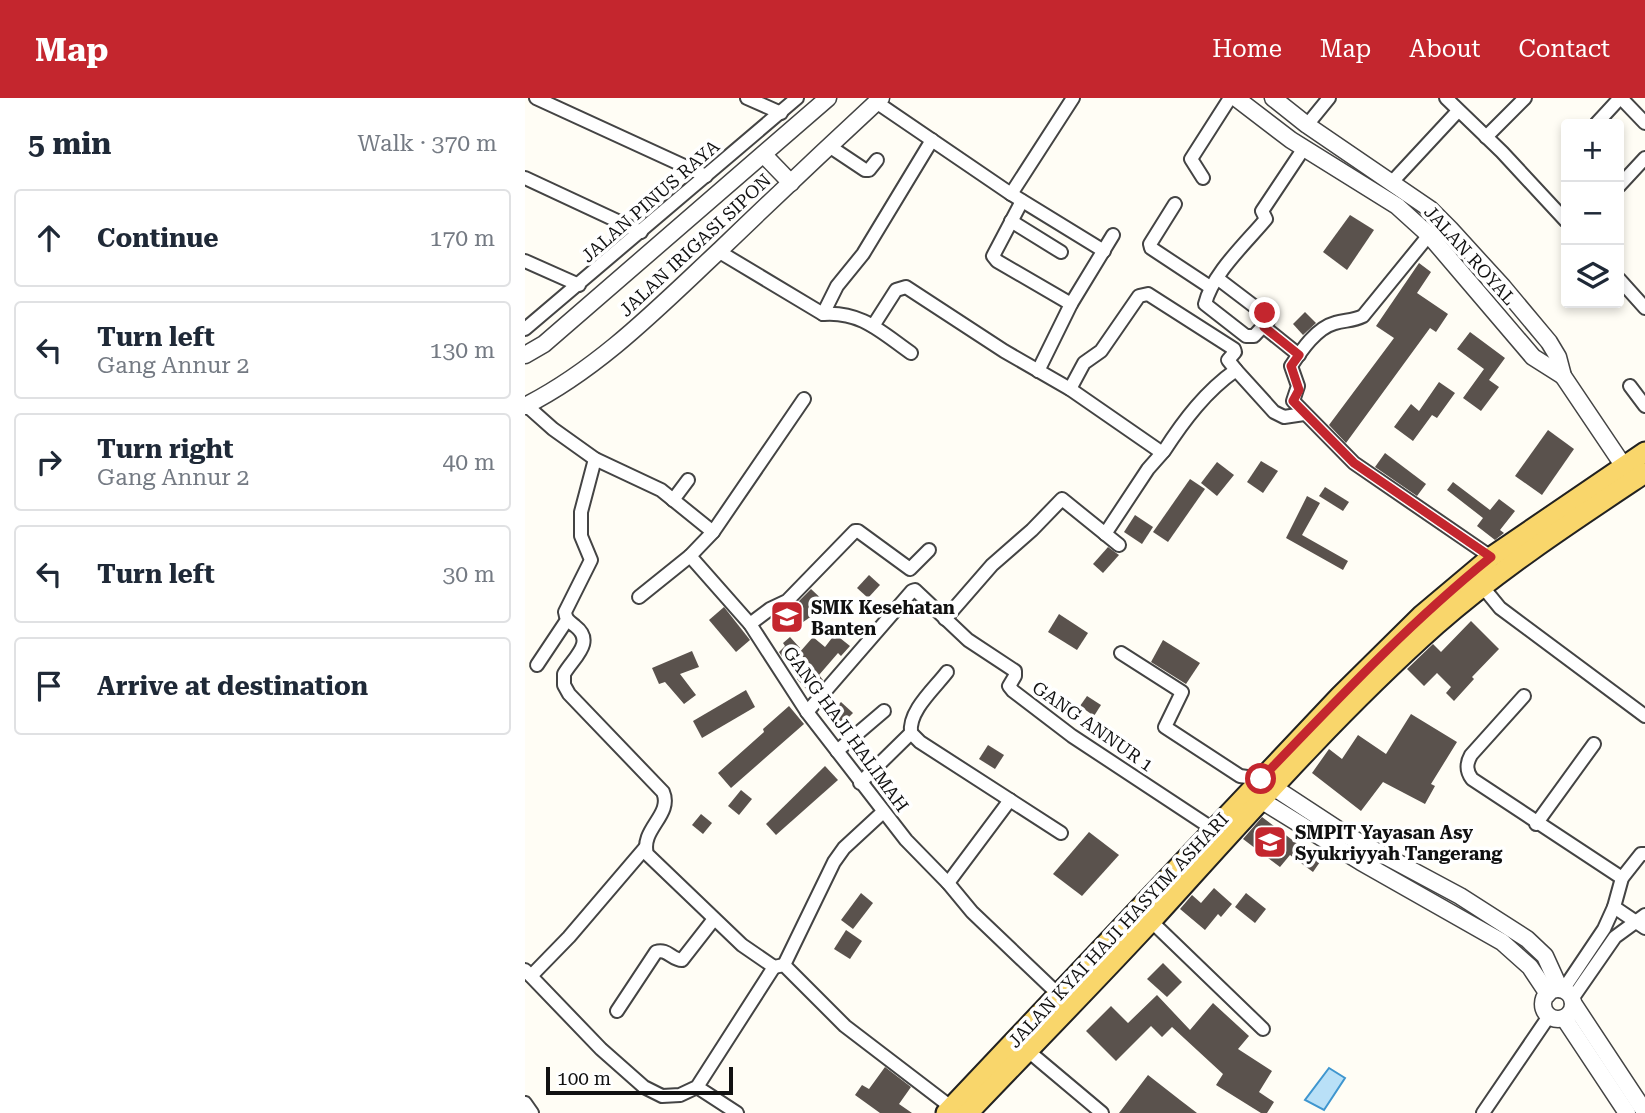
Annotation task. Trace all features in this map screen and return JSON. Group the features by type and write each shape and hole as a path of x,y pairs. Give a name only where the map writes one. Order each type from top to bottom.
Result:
{"main road":[{"name":"JALAN KYAI HAJI HASYIM ASHARI","path":"955,1111 1058,994 1213,829 1482,586 1634,473 1645,452"},
{"name":"JALAN KYAI HAJI HASYIM ASHARI","path":"955,1111 1027,1050 1151,921 1257,787 1369,667 1422,615 1491,557 1634,473"}],"street":[{"path":"536,98 706,176"},
{"path":"747,98 781,114"},
{"name":"JALAN PINUS RAYA","path":"525,330 797,98"},
{"name":"JALAN IRIGASI SIPON","path":"525,355 544,344 768,159 828,98"},
{"path":"1071,304 994,258 992,254 1011,220 1016,197 1073,98"},
{"path":"1203,178 1191,159 1230,98"},
{"name":"JALAN ROYAL","path":"1236,98 1304,148 1397,206 1429,235 1533,357 1563,376 1634,473"},
{"name":"JALAN ROYAL","path":"1273,98 1307,125 1430,209 1503,287 1549,342 1558,357 1563,376"},
{"path":"1307,125 1329,98"},
{"path":"1446,98 1561,216"},
{"path":"1486,137 1525,98"},
{"path":"1601,119 1620,98 1645,123"},
{"path":"878,100 1016,197 1104,251"},
{"name":"JALAN IRIGASI SIPON","path":"525,405 560,388 589,368 665,302 787,180 829,146 878,100"},
{"path":"1392,182 1458,110"},
{"path":"823,314 837,286 863,254 932,140"},
{"path":"829,146 865,170 869,170 877,160"},
{"path":"1175,204 1150,246 1214,283 1265,313 1268,318 1264,327 1254,336 1246,336 1205,304 1214,283 1266,219 1262,211 1304,148"},
{"path":"1624,178 1645,158"},
{"path":"768,159 787,180"},
{"path":"525,178 641,232"},
{"path":"1011,220 1061,252"},
{"path":"1038,371 1071,304 1114,235"},
{"path":"1429,235 1363,316 1332,324 1304,345 1291,366 1299,390 1293,401 1354,463 1491,557"},
{"path":"718,251 823,314 842,313 873,326 911,353"},
{"path":"525,261 579,285"},
{"path":"1624,285 1645,308"},
{"path":"873,326 897,290 906,287 1163,452"},
{"path":"1070,390 1084,363 1101,351 1139,296 1148,294 1234,349 1228,360 1274,412 1284,417 1304,414"},
{"path":"1264,327 1299,355"},
{"path":"1105,534 1186,418 1220,382 1236,370"},
{"path":"1630,386 1645,406"},
{"path":"639,597 690,556 713,531 804,400"},
{"path":"525,405 595,459 661,490 713,531"},
{"path":"537,665 567,620 566,608 591,560 581,536 581,512 595,459"},
{"path":"673,500 688,480"},
{"path":"945,619 992,565 1032,530 1060,499 1119,545"},
{"path":"750,624 770,609 787,601 855,531 908,569 913,568 929,550"},
{"name":"GANG HAJI HALIMAH","path":"690,556 750,624 807,712 906,840 972,912 1058,994"},
{"path":"1482,586 1500,608 1645,716"},
{"name":"GANG ANNUR 1","path":"807,712 912,591 919,592 968,640 1015,671 1009,686 1013,691 1072,736 1213,829"},
{"path":"567,620 582,631 584,639 582,647 564,674 564,685 569,694 665,795 665,807 646,838 645,848 650,859 742,945 779,966 845,1026 955,1111"},
{"path":"1121,653 1182,692 1165,727 1364,855 1460,896 1527,939 1545,956 1571,1012 1556,1017 1483,1113"},
{"path":"947,672 916,713 911,722 911,733 920,743 1061,833"},
{"path":"1524,696 1471,755 1467,769 1472,779 1536,824 1622,878"},
{"path":"837,751 884,711"},
{"path":"860,783 911,733"},
{"path":"1536,824 1594,744"},
{"path":"948,883 1010,800"},
{"path":"645,848 569,937 528,973 601,1049 644,1087 662,1096 680,1095 697,1087 779,966 844,848 883,812"},
{"path":"1563,995 1604,929 1614,907 1622,878 1643,852"},
{"path":"1614,907 1642,922"},
{"path":"617,1011 656,952 665,951 677,960 682,960 714,919"},
{"path":"1151,921 1263,1029"},
{"path":"1627,1113 1556,1017 1544,1005 1563,995 1615,937 1642,922"},
{"path":"1563,995 1645,1112"},
{"path":"1027,1050 1102,1113"},
{"path":"697,1087 717,1108 737,1113"},
{"path":"525,1103 533,1113"}],"water":[{"path":"1329,1068 1345,1078 1324,1110 1305,1100"}],"building":[{"path":"1350,215 1374,230 1347,270 1323,252"},
{"path":"1419,263 1431,272 1417,293 1448,314 1436,332 1430,328 1346,443 1329,425 1394,338 1376,326"},
{"path":"1305,312 1316,323 1303,335 1293,324"},
{"path":"1470,332 1505,358 1489,380 1499,387 1481,411 1463,398 1484,369 1457,349"},
{"path":"1439,382 1455,393 1437,418 1432,415 1413,441 1394,427 1411,404 1419,411"},
{"path":"1548,430 1574,449 1542,495 1515,476"},
{"path":"1385,453 1426,484 1417,496 1375,467"},
{"path":"1261,461 1278,471 1263,493 1247,482"},
{"path":"1217,462 1234,475 1217,496 1201,483"},
{"path":"1190,479 1205,489 1168,542 1153,532"},
{"path":"1453,482 1490,510 1499,499 1515,511 1500,530 1504,533 1495,540 1477,526 1483,518 1447,490"},
{"path":"1325,487 1349,502 1343,511 1319,496"},
{"path":"1307,496 1320,503 1302,535 1348,561 1343,570 1286,538"},
{"path":"1135,515 1153,527 1142,544 1124,532"},
{"path":"1108,547 1119,555 1103,573 1093,564"},
{"path":"869,575 880,585 868,598 857,588"},
{"path":"811,589 828,605 787,633 776,616 793,607"},
{"path":"724,607 750,640 736,652 709,620"},
{"path":"1059,614 1088,633 1077,650 1048,632"},
{"path":"1471,621 1499,649 1454,701 1446,693 1451,687 1437,673 1424,686 1407,669 1433,644 1441,652"},
{"path":"835,634 850,646 841,656 838,653 819,675 823,680 811,694 797,679 811,665 799,653 813,637 825,647"},
{"path":"790,637 800,648 785,661 779,652"},
{"path":"1163,640 1200,663 1186,684 1151,662"},
{"path":"692,651 699,667 680,674 696,695 684,704 665,682 659,684 652,668"},
{"path":"746,690 755,707 702,738 693,721"},
{"path":"1087,696 1101,705 1094,716 1080,706"},
{"path":"841,702 853,713 841,725 830,714"},
{"path":"789,706 804,724 731,788 718,773"},
{"path":"1411,714 1457,742 1431,784 1435,786 1425,804 1383,782 1361,811 1312,773 1329,749 1342,759 1358,735 1386,754"},
{"path":"988,745 1004,755 995,769 979,759"},
{"path":"825,766 838,780 776,835 766,824"},
{"path":"741,790 752,799 739,815 728,806"},
{"path":"701,814 712,823 703,834 692,825"},
{"name":"SMPIT Yayasan Asy Syukriyyah Tangerang","path":"1262,817 1308,852 1309,850 1322,859 1313,872 1290,855 1280,867 1243,839"},
{"path":"1089,832 1119,855 1082,896 1053,874"},
{"path":"1214,888 1232,904 1221,917 1218,914 1205,930 1180,909 1192,895 1201,903"},
{"path":"861,893 873,903 853,929 841,920"},
{"path":"1246,893 1266,909 1255,923 1235,907"},
{"path":"846,930 862,941 850,959 834,949"},
{"path":"1163,963 1182,982 1167,997 1147,979"},
{"path":"1157,995 1190,1030 1213,1003 1249,1036 1238,1049 1272,1071 1259,1092 1274,1102 1267,1113 1261,1113 1216,1085 1223,1074 1172,1027 1162,1037 1151,1026 1116,1061 1086,1031 1111,1006 1128,1023"},
{"path":"885,1067 911,1087 899,1104 912,1113 880,1113 855,1095 862,1085 869,1089"},
{"path":"1148,1075 1180,1100 1197,1113 1119,1113"}],"place":[{"name":"SMK Kesehatan Banten","path":"787,617"},
{"name":"SMPIT Yayasan Asy Syukriyyah Tangerang","path":"1270,842"}],"route":[{"path":"1261,779 1422,615 1491,557 1354,463 1304,414 1293,401 1299,386 1291,366 1299,355 1264,327 1268,321 1265,313"}]}
